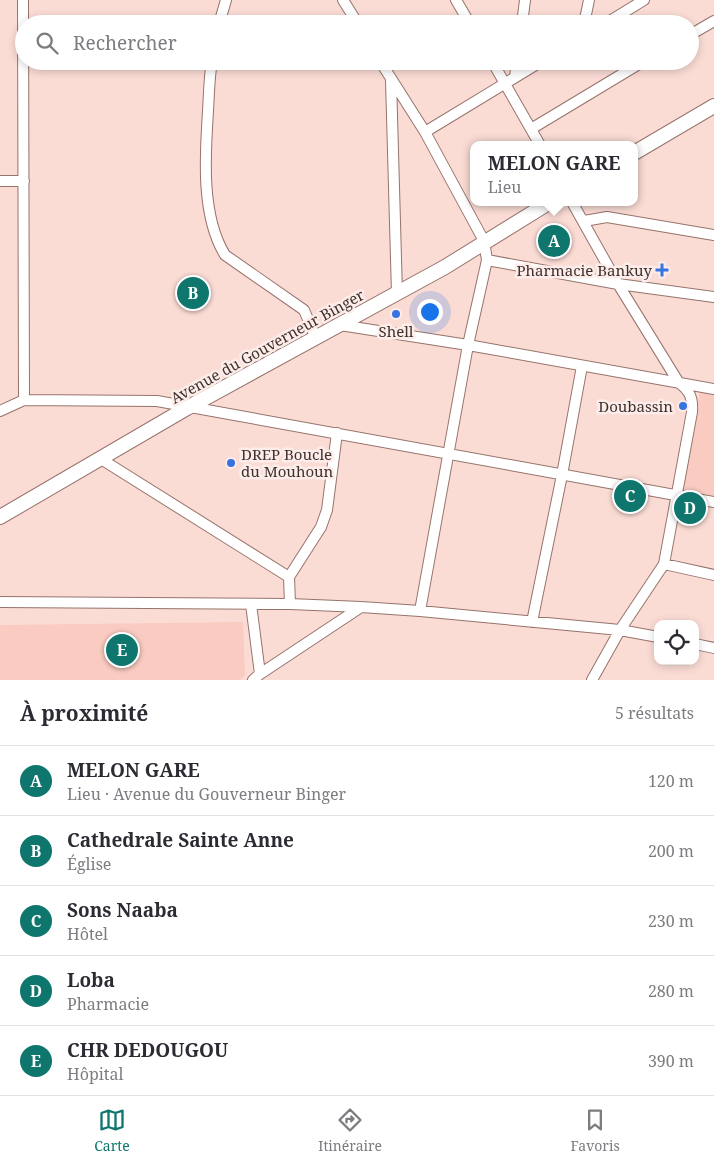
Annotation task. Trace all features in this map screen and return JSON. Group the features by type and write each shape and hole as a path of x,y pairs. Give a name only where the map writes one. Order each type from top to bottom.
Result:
{"main road":[{"path":"638,151 714,106"},
{"name":"Avenue du Gouverneur Binger","path":"0,517 187,408 397,294 543,206"}],"street":[{"path":"23,0 23,15"},
{"path":"222,15 226,0"},
{"path":"343,0 352,15"},
{"path":"456,0 465,15"},
{"path":"524,15 526,0"},
{"path":"586,15 589,0"},
{"path":"620,15 644,0"},
{"path":"699,30 714,21"},
{"path":"23,70 24,400"},
{"path":"211,70 205,157 206,187 217,242 225,255 304,310 316,338"},
{"path":"385,70 425,132 484,241 487,260 468,345 420,611"},
{"path":"497,70 538,141"},
{"path":"515,78 516,70"},
{"path":"425,132 528,70"},
{"path":"531,129 630,70"},
{"path":"391,80 397,294"},
{"path":"0,181 24,181"},
{"path":"575,206 618,284 679,383 688,390 693,400 678,495 664,564 620,630 592,680"},
{"path":"584,221 607,217 714,235"},
{"path":"487,260 618,284 714,298"},
{"path":"340,325 468,345 714,389"},
{"path":"532,622 582,366"},
{"path":"0,411 24,400 158,401 187,408 337,433 714,502"},
{"path":"290,604 289,577 320,527 327,510 337,433"},
{"path":"101,459 289,577"},
{"path":"664,564 714,575"},
{"path":"0,602 290,604 361,607 620,630 654,636"},
{"path":"250,604 257,677 361,607"},
{"path":"699,645 714,648"}],"shaded area":[{"path":"701,386 714,388 714,498 679,493"},
{"path":"243,622 245,675 240,680 0,680 0,625"}],"place":[{"name":"MELON GARE","path":"554,241"},
{"name":"Pharmacie Bankuy","path":"662,270"},
{"name":"Cathedrale Sainte Anne","path":"193,293"},
{"name":"Shell","path":"396,314"},
{"name":"Doubassin","path":"683,406"},
{"name":"DREP Boucle du Mouhoun","path":"231,463"},
{"name":"Sons Naaba","path":"630,496"},
{"name":"Loba","path":"690,508"},
{"name":"CHR DEDOUGOU","path":"122,650"}]}
